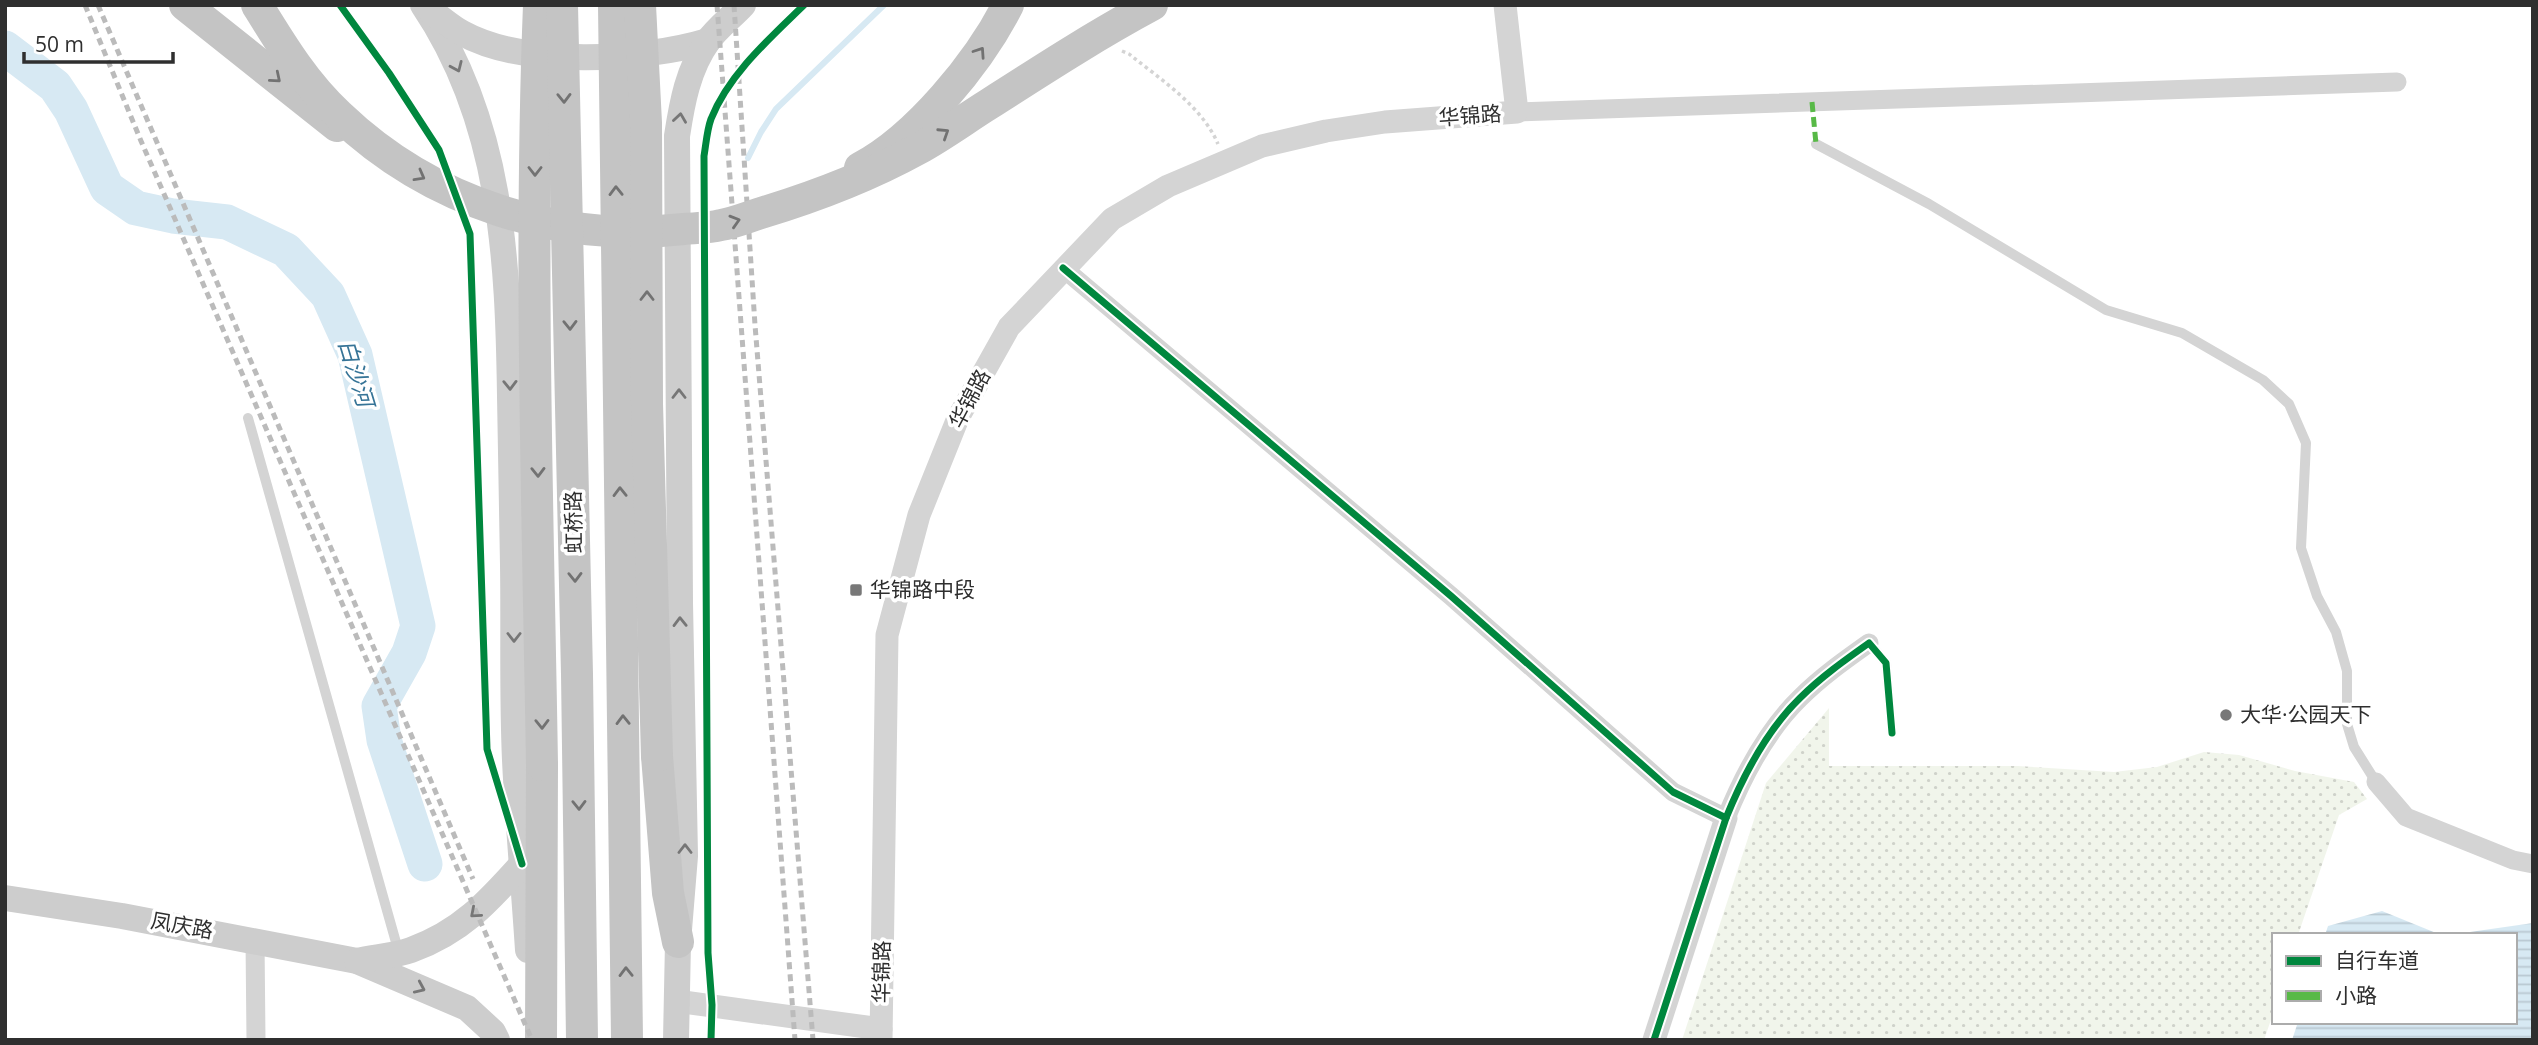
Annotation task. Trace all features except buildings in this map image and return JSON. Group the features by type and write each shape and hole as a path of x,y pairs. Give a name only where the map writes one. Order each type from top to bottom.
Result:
{"highway":[{"path":"185,5 316,111 385,156 468,200 515,216 560,226 614,233 662,232 720,225 797,202 867,174 918,149 1032,76 1152,5"},
{"path":"257,5 292,61 337,114 385,156"},
{"path":"539,5 535,315 542,765 541,1040"},
{"name":"虹桥路","path":"562,5 578,674 582,1040"},
{"path":"614,5 627,1040"},
{"path":"640,5 646,123 647,404 657,756 668,894 678,942"},
{"path":"797,202 866,166 912,131 943,99 979,53 1008,5"}],"main road":[{"path":"677,1040 678,942 685,856 680,603 677,136 690,75 708,41 743,5"},
{"path":"424,6 462,33 486,43 514,51 552,56 665,52 708,41"},
{"path":"424,6 451,54 475,115 490,165 503,240 510,368 515,759 534,1040"},
{"path":"358,961 408,951 444,936 474,915 522,864 532,826 542,765"},
{"name":"凤庆路","path":"5,898 122,916 358,961"},
{"path":"358,961 467,1008 493,1032 497,1040"}],"street":[{"path":"1505,5 1517,112 2397,82"},
{"name":"华锦路","path":"881,1034 887,635 919,514 958,418 1009,327 1112,219 1168,186 1262,146 1326,131 1385,122 1517,112"},
{"path":"1063,268 1451,596 1673,792 1726,818"},
{"path":"1654,1040 1738,788 1767,739 1798,700 1828,672 1868,643"},
{"path":"2376,782 2406,817 2513,860 2533,864"},
{"path":"255,940 256,1040"},
{"path":"676,1001 881,1034"}],"lane":[{"path":"1816,144 1929,204 2106,310 2182,333 2263,380 2289,404 2306,443 2301,548 2318,596 2336,632 2347,671 2347,724 2354,747 2376,782"},
{"path":"248,418 399,953"},
{"path":"1868,643 1886,663 1892,733"}],"path":[{"path":"1118,49 1129,54 1177,93 1212,128"}],"shaded area":[{"path":"1829,708 1829,766 2018,766 2114,772 2157,767 2204,752 2239,755 2295,771 2354,782 2367,799 2339,815 2299,933 2272,933 2272,1017 2264,1040 1682,1040 1766,783"},
{"path":"2382,911 2436,933 2326,933 2328,926"},
{"path":"2533,923 2533,1040 2292,1040 2297,1024 2517,1024 2517,933 2463,933"}],"waterway":[{"path":"748,158 776,109 884,5"},
{"name":"白沙河","path":"5,48 55,86 71,110 107,188 136,208 173,216 227,222 286,250 328,295 355,355 418,626 409,653 379,706 384,740 425,864"}],"railway":[{"path":"85,5 141,141 532,1040"},
{"path":"98,5 473,879"},
{"path":"717,5 795,1040"},
{"path":"734,5 755,325 813,1040"}],"marked path":[{"path":"1812,102 1816,144"}],"cycle path":[{"path":"340,5 389,73 439,150 470,234 487,749 522,864"},
{"path":"711,1040 712,1005 708,953 704,156 711,119 728,87 752,57 804,5"},
{"path":"1063,268 1451,596 1673,792 1726,818"},
{"path":"1654,1040 1726,818 1748,770 1777,724 1816,683 1869,643 1886,663 1892,733"}],"place":[{"name":"华锦路中段","path":"856,590"},
{"name":"大华·公园天下","path":"2226,715"}]}
